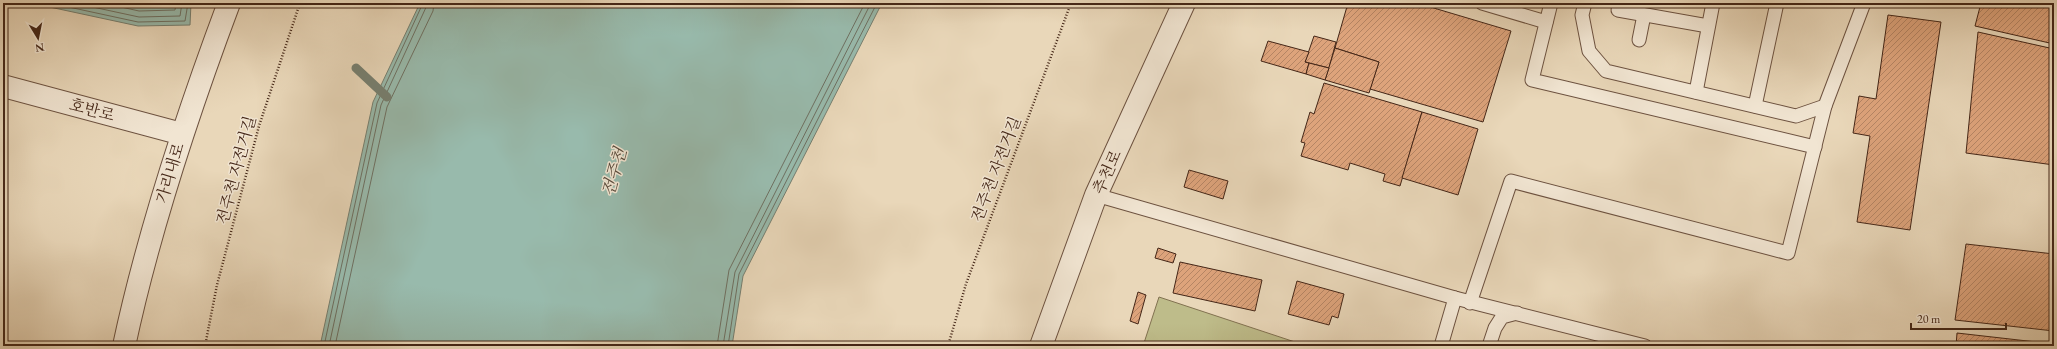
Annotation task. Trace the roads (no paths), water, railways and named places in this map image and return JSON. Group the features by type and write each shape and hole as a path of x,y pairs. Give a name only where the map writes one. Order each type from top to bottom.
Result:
{"street":[{"name":"가리내로","path":"124,346 138,280 182,134 229,3"},
{"name":"추천로","path":"1041,346 1096,195 1184,3"},
{"name":"호반로","path":"3,86 182,134"}],"lane":[{"path":"1482,3 1546,22"},
{"path":"1551,3 1532,80 1815,147"},
{"path":"1584,3 1582,16 1589,51 1606,71 1796,116 1825,106"},
{"path":"1696,92 1713,3"},
{"path":"1755,106 1777,3"},
{"path":"1470,303 1511,181 1788,253 1825,106 1864,3"},
{"path":"1618,10 1708,26"},
{"path":"1638,40 1644,15"},
{"path":"1096,195 1470,303 1517,313 1645,346"},
{"path":"1441,346 1455,298"},
{"path":"1489,346 1495,328 1502,317 1517,313"}],"water":[{"path":"31,3 191,3 190,25 138,26"},
{"name":"전주천","path":"420,3 882,3 743,276 732,346 320,346 373,102"}],"waterway":[{"path":"356,68 387,97"}]}
